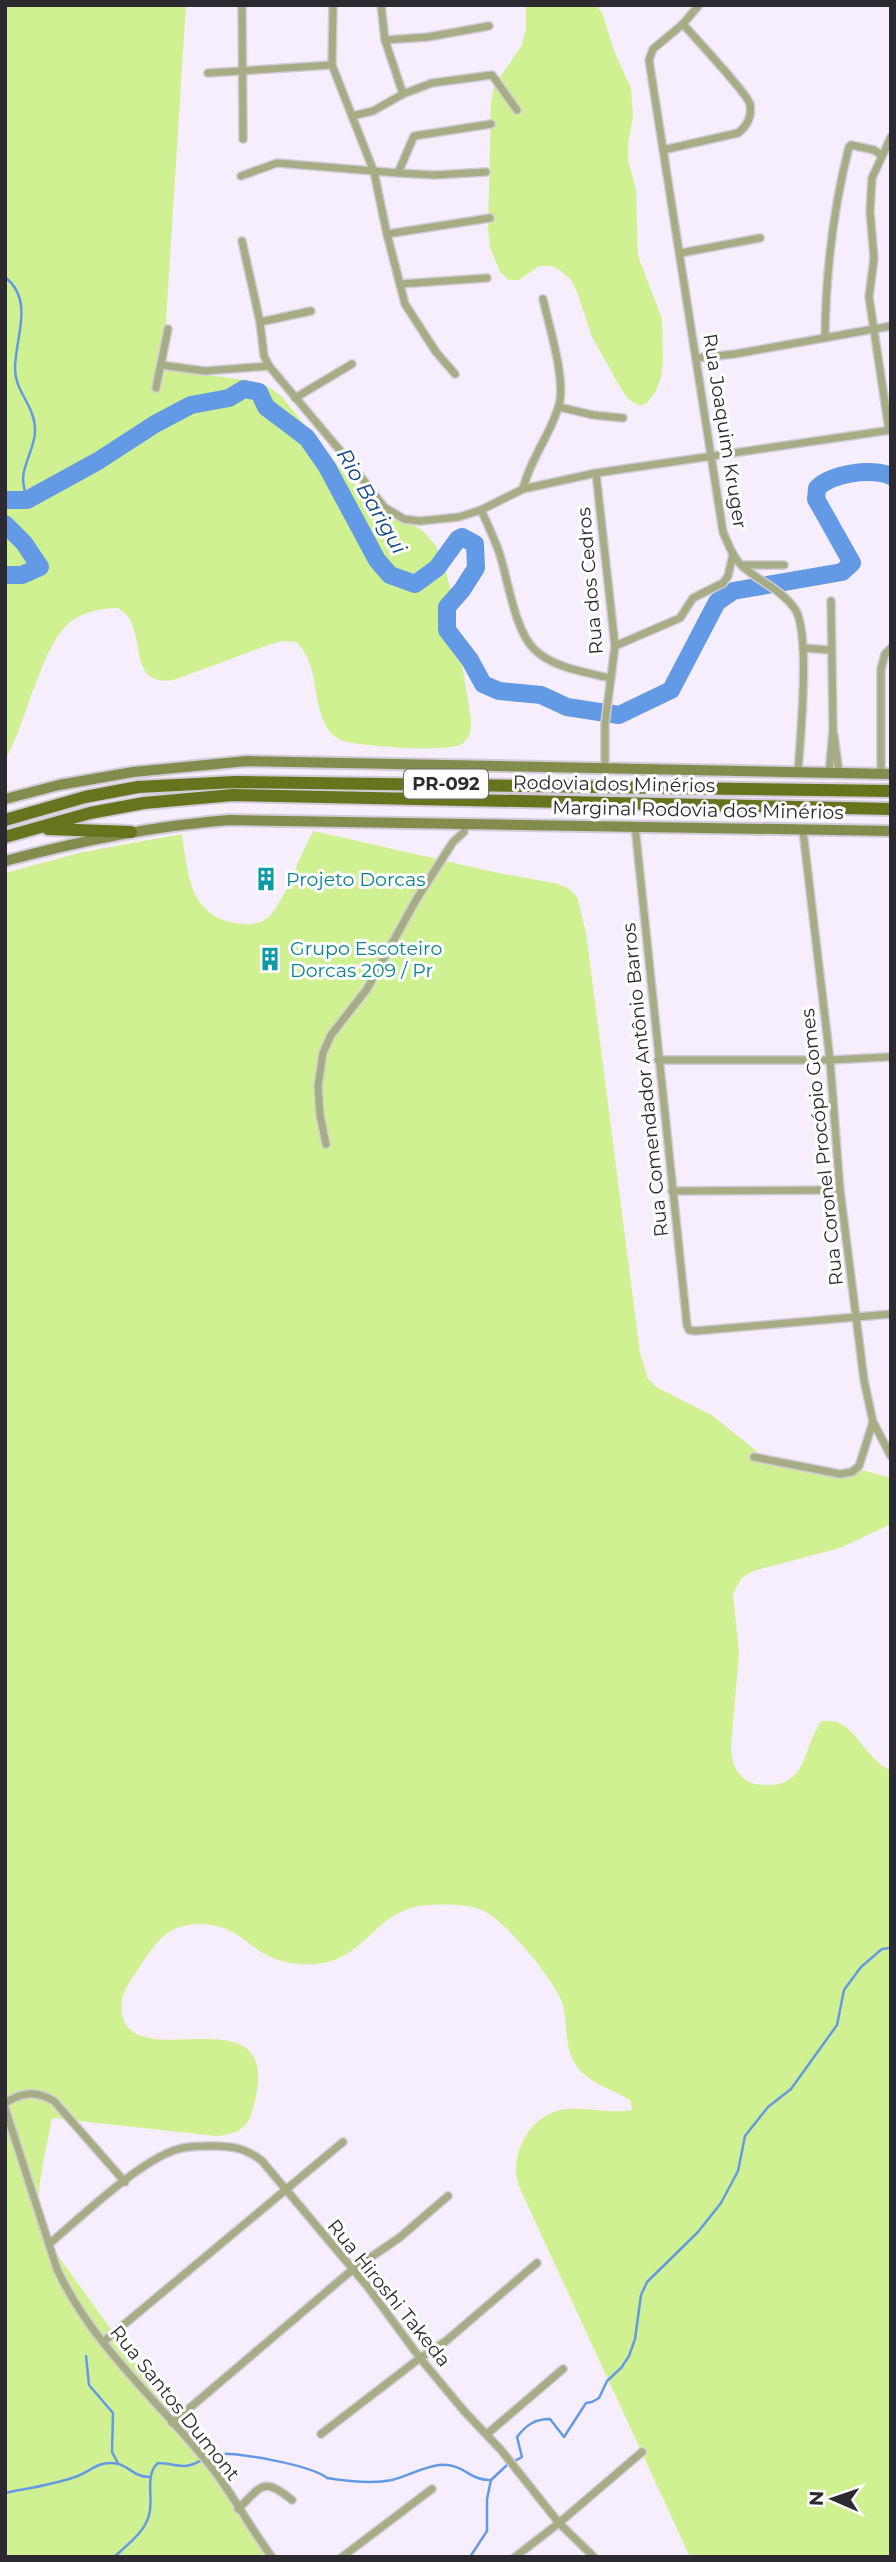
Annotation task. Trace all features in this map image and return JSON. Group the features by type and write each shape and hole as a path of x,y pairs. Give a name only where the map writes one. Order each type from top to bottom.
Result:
{"main road":[{"name":"Marginal Rodovia dos Minérios","path":"5,799 59,785 133,772 247,761 886,774"},
{"name":"Rodovia dos Minérios","path":"5,820 85,797 138,787 235,782 891,791"},
{"name":"Rodovia dos Minérios","path":"5,837 90,813 144,803 233,795 891,809"},
{"name":"Marginal Rodovia dos Minérios","path":"5,861 131,832 229,820 891,831"},
{"path":"33,828 131,832"}],"street":[{"path":"242,5 243,139"},
{"path":"333,5 332,65 374,172 405,304 436,352 455,374"},
{"path":"381,5 385,40 403,94"},
{"path":"663,150 738,133 746,126 750,116 747,99 682,24 699,5"},
{"name":"Rua Joaquim Kruger","path":"682,24 653,49 649,60 723,532 741,565 781,594 795,609 802,624 798,773"},
{"path":"385,40 428,37 489,26"},
{"path":"208,73 332,65"},
{"path":"352,116 373,111 403,94 432,83 492,75 517,110"},
{"path":"398,173 414,136 491,124"},
{"path":"242,242 268,366 384,507 404,519 420,521 459,517 481,510 523,489 596,473 890,430 869,297 874,258 870,211 872,178 891,137"},
{"path":"825,337 825,297 830,242 837,191 849,147 851,145 874,150 881,155"},
{"path":"241,176 277,163 435,175 486,172"},
{"path":"387,234 490,218"},
{"path":"681,254 760,239"},
{"path":"400,284 487,278"},
{"path":"523,489 526,475 559,407 562,388 543,299"},
{"path":"260,322 311,311"},
{"path":"696,358 735,354 891,326"},
{"path":"156,388 168,329"},
{"path":"295,398 352,364"},
{"path":"161,365 205,371 268,366"},
{"path":"559,407 593,415 623,418"},
{"name":"Rua dos Cedros","path":"596,473 615,646 605,724 605,770"},
{"path":"481,510 499,552 518,617 529,643 542,655 557,663 610,678"},
{"path":"615,646 680,618 693,598 723,583 728,576 733,554"},
{"path":"741,565 784,565"},
{"path":"831,601 834,773"},
{"path":"803,648 831,650"},
{"path":"886,774 881,669 885,654 891,648"},
{"path":"326,1144 318,1086 323,1054 331,1035 367,989 416,900 453,842 464,832 465,822"},
{"name":"Rua Comendador Antônio Barros","path":"635,826 689,1330 855,1317"},
{"name":"Rua Coronel Procópio Gomes","path":"803,831 830,1060 840,1190 855,1317 873,1422 891,1456"},
{"path":"658,1060 830,1060 888,1057"},
{"path":"672,1191 840,1190"},
{"path":"855,1317 891,1314"},
{"path":"754,1457 840,1474 852,1472 859,1466 873,1422"},
{"path":"5,2105 29,2092 41,2094 54,2101 125,2182"},
{"name":"Rua Santos Dumont","path":"5,2105 49,2244 68,2292 123,2369 213,2469 272,2557"},
{"path":"103,2342 343,2142"},
{"name":"Rua Hiroshi Takeda","path":"49,2244 125,2182 155,2160 173,2151 193,2146 233,2146 251,2152 285,2188 390,2316 419,2358 487,2434 559,2523 594,2557"},
{"path":"172,2423 352,2270 398,2238 448,2196"},
{"path":"321,2434 419,2358 446,2341 537,2263"},
{"path":"487,2434 563,2369"},
{"path":"515,2557 642,2452"},
{"path":"238,2509 262,2487 268,2485 275,2486 292,2500"},
{"path":"342,2557 432,2489"}],"green space":[{"path":"5,5 186,5 164,352 169,363 186,372 252,381 271,388 283,398 351,482 424,532 436,546 450,588 471,720 469,736 462,744 440,748 404,748 352,743 337,738 324,721 309,662 296,642 283,641 268,645 174,680 151,677 141,662 130,620 118,608 84,614 67,625 57,637 5,760"},
{"path":"526,5 597,5 631,88 633,116 628,160 636,190 638,256 662,319 661,377 656,391 648,402 640,406 628,399 592,337 571,280 552,266 539,266 519,280 509,280 500,272 490,247 488,229 491,102 494,86 522,45 526,29"},
{"path":"314,831 498,873 555,883 568,888 577,897 586,932 640,1353 648,1379 658,1388 713,1416 765,1458 779,1465 793,1468 862,1470 891,1478 891,1524 840,1548 753,1571 742,1578 733,1593 739,1653 731,1747 735,1768 746,1780 761,1785 784,1782 793,1777 799,1769 822,1721 833,1721 846,1727 876,1760 891,1771 891,2557 690,2557 516,2175 517,2159 524,2138 546,2115 567,2109 632,2110 630,2100 592,2080 579,2069 568,2047 565,2015 556,1990 528,1952 505,1927 480,1909 429,1905 410,1908 395,1915 348,1954 315,1964 293,1963 273,1958 235,1933 219,1927 194,1924 170,1931 153,1948 128,1984 122,2000 123,2018 135,2033 156,2039 233,2042 250,2052 258,2074 252,2112 247,2123 234,2133 216,2136 52,2118 39,2191 42,2234 276,2557 5,2557 5,873 83,852 182,834 190,880 202,904 212,914 225,920 255,924 268,917 278,905"}],"waterway":[{"path":"5,277 19,297 21,320 15,369 18,385 34,422 35,437 23,478 27,500"},
{"name":"Rio Barigui","path":"5,500 27,500 191,405 229,398 244,389 259,392 266,407 307,438 327,467 377,560 390,575 415,584 437,568 458,539 462,537 475,544 476,568 447,607 447,630 470,660 483,684 499,691 541,695 567,707 619,715 671,690 717,602 733,591 842,572 852,563 816,499 817,488 832,479 852,473 873,472 891,476"},
{"name":"Rio Barigui","path":"5,524 24,543 40,567 22,575 5,575"},
{"path":"470,2557 487,2531 487,2499 491,2480 507,2465 522,2457 517,2437 531,2423 550,2419 564,2437 586,2403 599,2398 607,2381 629,2356 635,2339 641,2295 647,2282 698,2232 721,2203 738,2171 745,2136 768,2107 791,2089 837,2025 844,1990 861,1967 882,1949 891,1948"},
{"path":"86,2356 89,2385 113,2413 112,2452 118,2463"},
{"path":"114,2557 135,2538 147,2521 151,2474 158,2463 185,2466 216,2454 240,2455 306,2468 327,2478 368,2482 392,2480 427,2468 448,2465 489,2480"},
{"path":"5,2493 66,2480 105,2463 116,2463 138,2475 149,2477"}],"place":[{"name":"Projeto Dorcas","path":"266,879"},
{"name":"Grupo Escoteiro Dorcas 209 / Pr","path":"270,959"}]}
